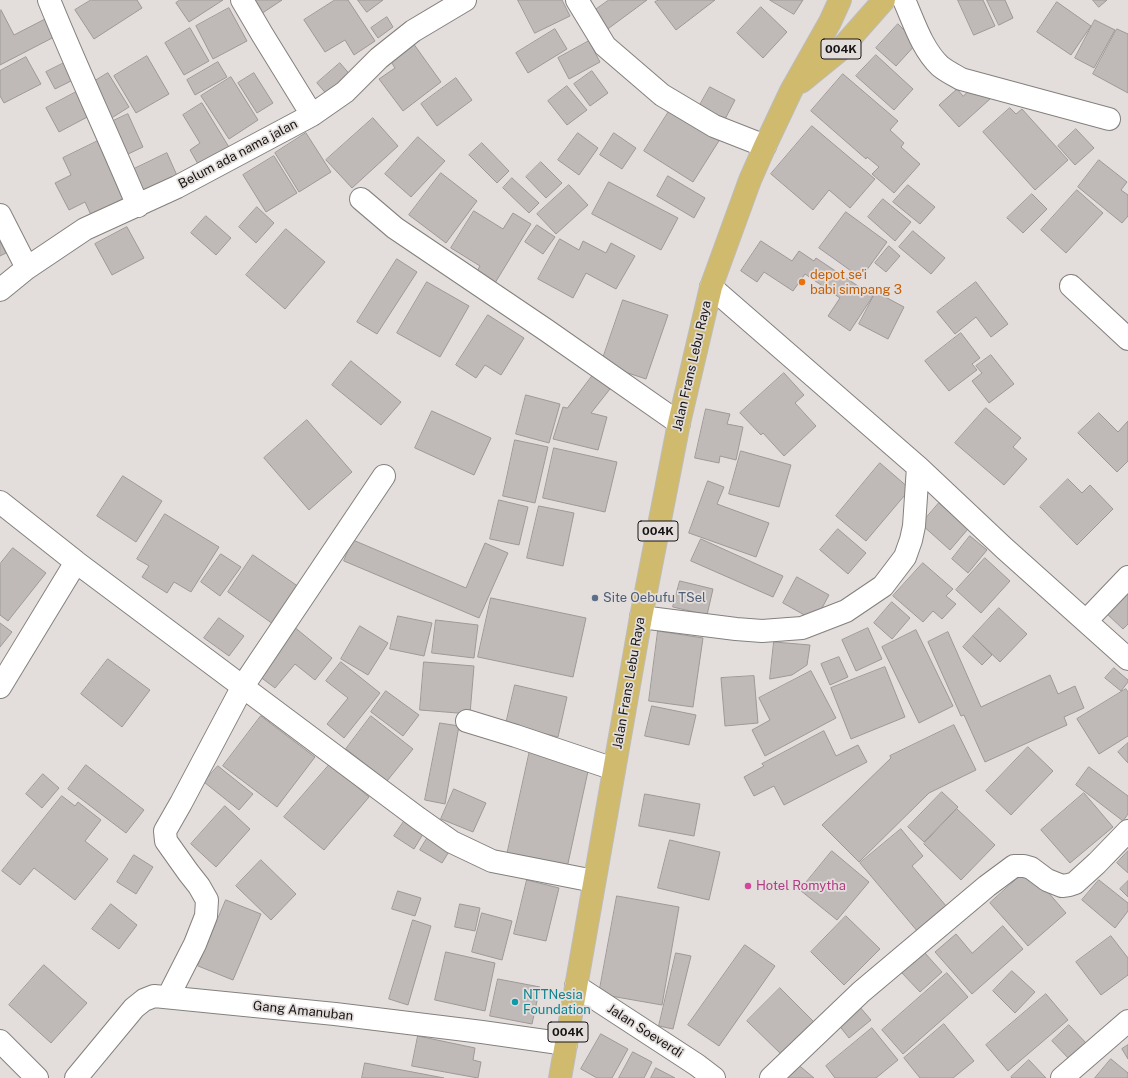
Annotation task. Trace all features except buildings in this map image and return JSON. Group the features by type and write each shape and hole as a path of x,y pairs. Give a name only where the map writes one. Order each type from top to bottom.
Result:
{"main road":[{"name":"Jalan Frans Lebu Raya","path":"560,1078 641,618 679,423 711,287 750,180 765,146 791,91 830,22 840,0"},
{"name":"Jalan Frans Lebu Raya","path":"791,91 838,51 884,0"}],"street":[{"path":"50,0 72,57 138,206"},
{"path":"242,0 312,115"},
{"name":"Belum ada nama jalan","path":"0,290 27,268 85,229 177,187 312,115 345,92 379,58 413,30 465,0"},
{"path":"577,0 605,46 662,95 714,126 765,146"},
{"path":"904,0 923,42 933,58 941,67 961,79 1109,119"},
{"path":"361,199 395,228 539,325 679,423"},
{"path":"0,215 27,268"},
{"path":"1071,286 1128,339"},
{"path":"711,287 918,467 1004,548 1128,659"},
{"path":"641,618 762,631 802,628 846,610 883,586 905,557 914,526 918,467"},
{"path":"168,997 195,944 206,916 207,900 199,886 166,841 165,830 181,803 243,686 384,476"},
{"path":"0,502 76,562 452,842 492,861 594,881"},
{"path":"0,686 76,562"},
{"path":"1086,621 1128,577"},
{"path":"467,721 614,769"},
{"path":"771,1078 861,992 987,886 1014,866 1031,868 1047,880 1062,886 1069,885 1075,883 1097,863 1128,831"},
{"name":"Jalan Soeverdi","path":"576,986 697,1065 714,1078"},
{"name":"Gang Amanuban","path":"76,1078 134,1008 144,1000 154,996 335,1014 566,1044"},
{"path":"1062,1078 1128,1020"},
{"path":"0,1041 37,1078"}],"place":[{"name":"depot se'i babi simpang 3","path":"802,282"},
{"name":"Site Oebufu TSel","path":"595,598"},
{"name":"Hotel Romytha","path":"748,886"},
{"name":"NTTNesia Foundation","path":"515,1002"}]}
